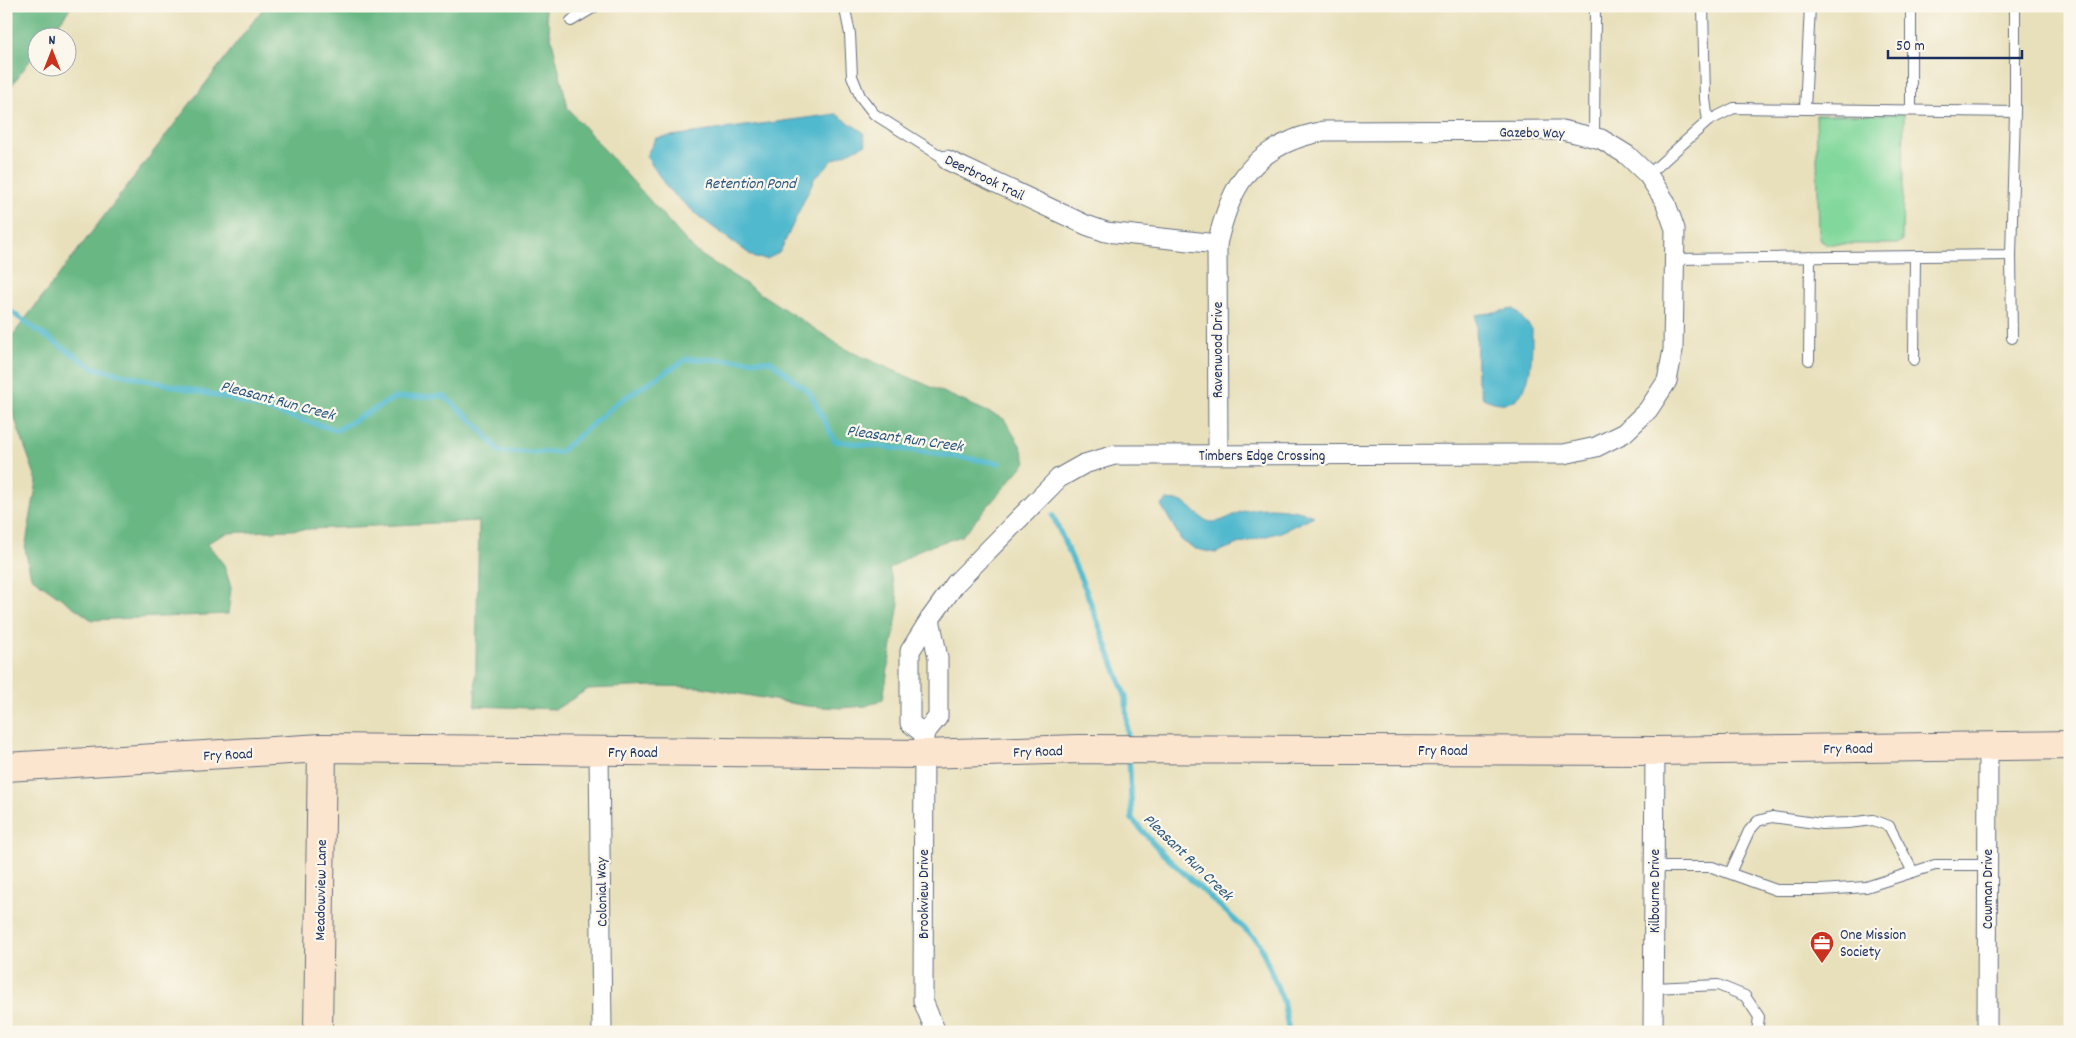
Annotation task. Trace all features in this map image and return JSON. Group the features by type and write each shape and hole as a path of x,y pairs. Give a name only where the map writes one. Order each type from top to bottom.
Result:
{"street":[{"name":"Gazebo Way","path":"1217,244 1224,212 1239,180 1263,156 1292,140 1323,131 1562,130 1601,139 1627,155 1648,175 1665,201 1675,230 1674,350 1667,381 1648,410"},
{"name":"Deerbrook Trail","path":"947,160 1086,225 1106,232 1217,244"},
{"name":"Ravenwood Drive","path":"1217,244 1218,455"},
{"name":"Timbers Edge Crossing","path":"924,744 910,723 910,651 956,583 1059,478 1084,464 1115,455 1564,454 1596,447 1624,433 1648,410"},
{"path":"924,744 938,717 938,658 930,619"},
{"name":"Fry Road","path":"6,767 322,748 599,752 924,744 1079,749 1655,751 2070,745"},
{"name":"Brookview Drive","path":"924,744 923,1001 936,1032"},
{"name":"Cowman Drive","path":"1987,1032 1988,747"},
{"name":"Meadowview Lane","path":"318,1032 322,748"},
{"name":"Kilbourne Drive","path":"1653,1032 1655,751"},
{"name":"Colonial Way","path":"599,752 602,1032"}],"lane":[{"path":"572,21 596,6"},
{"name":"Deerbrook Trail","path":"841,6 845,9 850,34 852,76 860,96 874,114 947,160"},
{"path":"1704,6 1705,99 1708,121"},
{"path":"1805,108 1810,6"},
{"path":"1911,6 1911,110"},
{"path":"2012,338 2011,255 2015,8"},
{"path":"1594,138 1595,10"},
{"path":"1648,175 1708,121 1734,108 2014,112"},
{"path":"1674,259 2011,255"},
{"path":"1914,360 1915,256"},
{"path":"1809,360 1810,257"},
{"path":"1730,873 1749,832 1758,821 1772,817 1822,824 1848,824 1873,820 1889,826 1914,872"},
{"path":"1654,867 1712,867 1776,890 1821,890 1866,887 1936,865 1988,865"},
{"path":"1654,988 1718,985 1745,996 1759,1017 1757,1032"}],"green space":[{"path":"6,6 72,6 55,28 28,28 28,63 6,93"},
{"path":"265,6 544,6 568,109 695,251 847,350 1004,419 1021,447 1026,462 962,536 921,549 889,569 899,603 883,699 866,706 841,708 807,706 701,687 655,686 588,689 556,709 475,706 479,521 227,533 207,543 224,565 231,588 228,614 92,620 31,577 25,549 37,481 6,394 6,344"},
{"path":"1904,114 1902,241 1897,244 1827,244 1821,241 1819,234 1816,115"}],"water":[{"name":"Retention Pond","path":"836,114 863,132 866,144 833,160 814,179 780,252 767,259 755,258 702,219 668,189 646,156 656,138"},
{"path":"1514,309 1532,329 1530,371 1520,395 1512,401 1499,403 1483,398 1477,378 1476,315"},
{"path":"1167,500 1186,504 1203,519 1211,522 1223,520 1249,510 1268,508 1288,509 1314,516 1281,532 1238,544 1215,553 1196,549 1182,541 1161,505"}],"waterway":[{"name":"Pleasant Run Creek","path":"6,308 94,368 227,398 337,430 394,398 444,396 476,424 500,452 560,452 618,402 687,359 771,361 810,393 835,441 999,463"},
{"name":"Pleasant Run Creek","path":"1053,516 1085,588 1126,698 1128,742"},
{"name":"Pleasant Run Creek","path":"1129,756 1132,819 1163,854 1259,942 1283,1001 1289,1032"}],"place":[{"name":"One Mission Society","path":"1822,964"}]}
